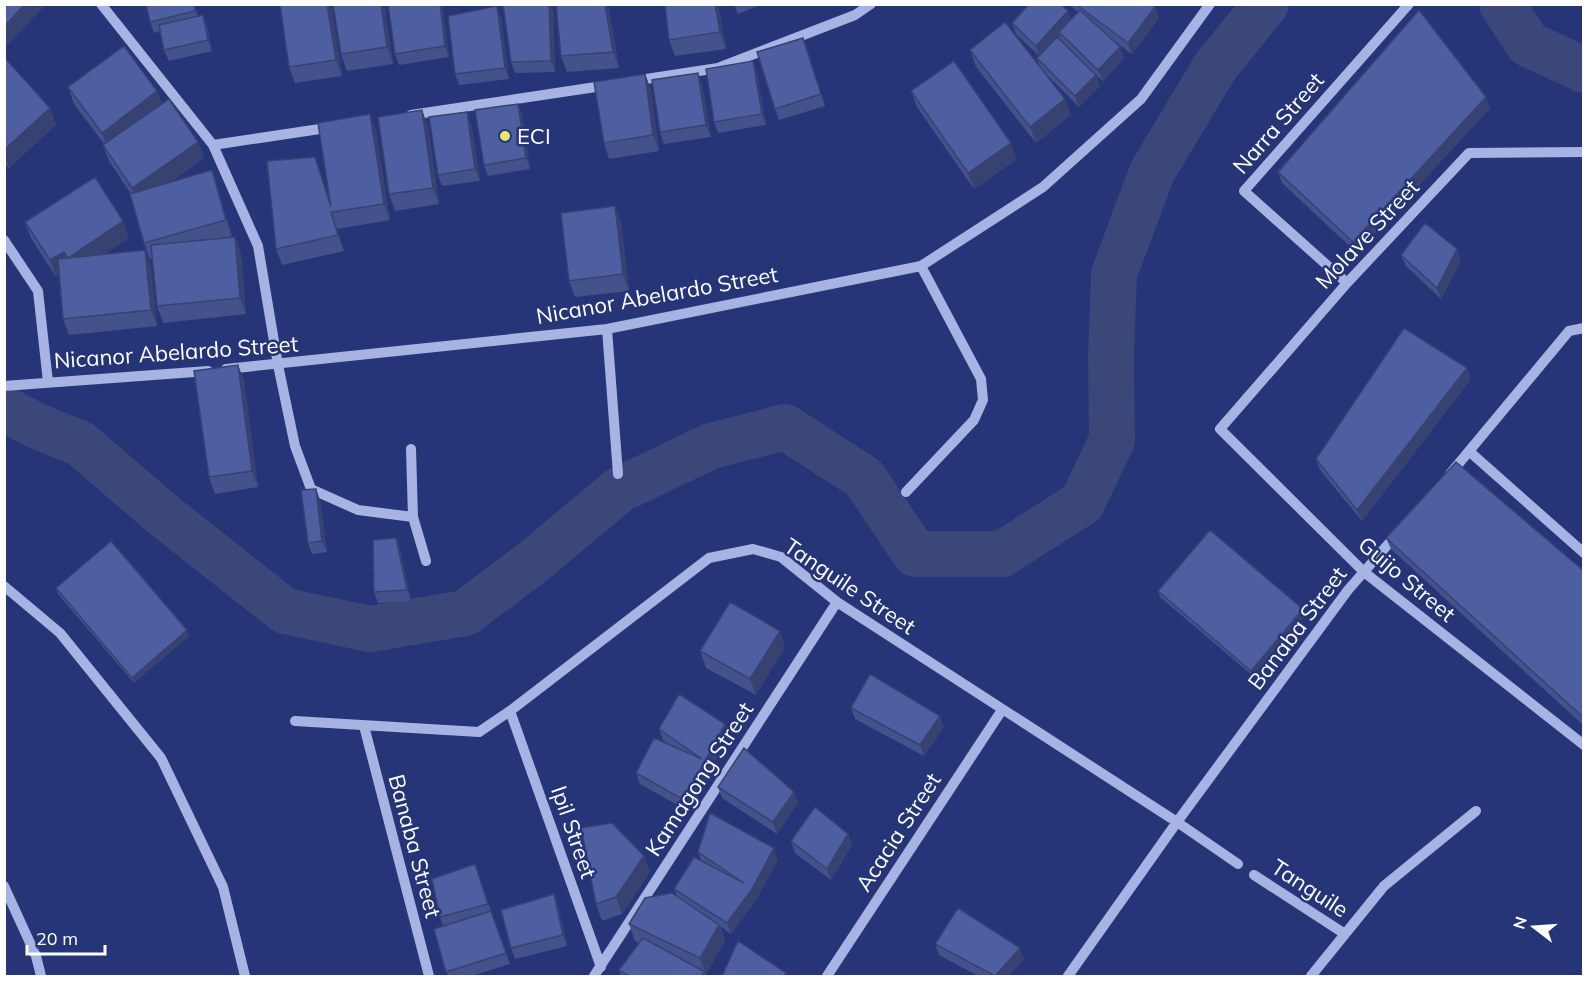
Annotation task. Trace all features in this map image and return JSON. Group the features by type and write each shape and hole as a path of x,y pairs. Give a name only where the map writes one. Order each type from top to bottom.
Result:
{"street":[{"path":"101,4 213,145 258,246 278,365 295,446 312,489 358,510 413,517"},
{"path":"401,117 718,68 855,15 871,4"},
{"name":"Nicanor Abelardo Street","path":"4,386 278,365 608,328 921,266 1043,187 1141,99 1210,4"},
{"name":"Narra Street","path":"1347,283 1244,191 1409,4"},
{"path":"213,145 343,125"},
{"name":"Molave Street","path":"1220,429 1347,283 1469,153 1584,152"},
{"path":"4,240 38,291 48,382"},
{"path":"906,492 974,420 982,400 981,379 921,266"},
{"path":"608,328 618,474"},
{"path":"1439,486 1470,452 1569,331 1584,328"},
{"name":"Guijo Street","path":"1220,429 1364,572 1584,745"},
{"path":"411,449 413,517 426,561"},
{"path":"1470,452 1584,553"},
{"name":"Banaba Street","path":"1068,976 1177,822 1348,590 1408,521"},
{"name":"Tanguile Street","path":"364,726 479,732 510,711 709,558 753,549 781,557 837,602 1238,864"},
{"path":"6,589 60,633 161,758 223,887 245,976"},
{"name":"Kamagong Street","path":"594,976 837,602"},
{"name":"Acacia Street","path":"827,976 1002,710"},
{"name":"Ipil Street","path":"510,711 601,967"},
{"path":"295,722 364,726"},
{"name":"Banaba Street","path":"364,726 429,976"},
{"path":"1311,976 1384,886 1476,812"},
{"name":"Tanguile","path":"1254,875 1345,934"},
{"path":"4,886 36,956 41,976"}],"building":[{"path":"4,4 25,4 4,27"},
{"path":"146,4 194,4 195,11 150,22"},
{"path":"280,4 327,4 336,60 289,67"},
{"path":"333,4 381,4 387,47 341,54"},
{"path":"388,4 440,4 445,46 395,54"},
{"path":"503,4 549,4 551,61 511,62"},
{"path":"556,4 605,4 613,52 561,56"},
{"path":"665,4 715,4 720,32 669,40"},
{"path":"1029,4 1061,4 1068,11 1036,46 1012,23"},
{"path":"1078,4 1151,4 1155,7 1128,43"},
{"path":"497,6 505,68 455,74 448,16"},
{"path":"1080,10 1120,47 1098,70 1059,32"},
{"path":"1419,10 1486,97 1353,242 1278,172"},
{"path":"203,15 208,40 164,50 159,25"},
{"path":"1005,22 1065,99 1030,127 970,50"},
{"path":"1057,37 1096,75 1075,96 1037,58"},
{"path":"803,38 821,94 775,109 757,52"},
{"path":"124,46 157,91 102,133 68,87"},
{"path":"4,57 50,108 4,150"},
{"path":"753,61 762,114 714,122 706,69"},
{"path":"954,61 1011,143 968,173 911,91"},
{"path":"698,73 706,125 660,132 652,80"},
{"path":"645,74 653,135 604,143 594,82"},
{"path":"169,99 198,142 132,188 103,145"},
{"path":"518,104 526,158 484,165 475,110"},
{"path":"422,110 433,188 389,194 378,117"},
{"path":"467,112 475,169 438,175 429,117"},
{"path":"370,114 384,204 331,212 338,235 276,249 267,161 315,157 331,207 318,123"},
{"path":"212,170 226,220 144,243 130,194"},
{"path":"95,177 123,221 68,258 64,252 50,260 25,222"},
{"path":"615,206 623,274 569,281 561,213"},
{"path":"1425,223 1457,249 1437,288 1401,255"},
{"path":"235,237 240,298 157,306 151,245"},
{"path":"145,250 151,310 63,319 58,259"},
{"path":"1404,328 1467,368 1357,510 1316,459"},
{"path":"238,365 252,471 209,477 194,371"},
{"path":"1456,462 1584,571 1584,718 1386,538"},
{"path":"316,489 322,541 308,543 301,490"},
{"path":"1210,530 1303,609 1251,671 1158,591"},
{"path":"396,538 407,590 374,592 373,540"},
{"path":"111,541 187,630 132,678 56,588"},
{"path":"730,602 780,631 750,679 700,651"},
{"path":"870,674 940,716 920,745 851,708"},
{"path":"679,694 725,724 684,800 636,773 654,738 702,759 659,729"},
{"path":"744,748 794,792 773,822 718,787"},
{"path":"815,807 848,834 827,869 791,841"},
{"path":"710,813 774,848 752,889 727,923 674,889 694,857 744,883 698,852"},
{"path":"612,823 644,856 616,897 596,904 581,828"},
{"path":"475,864 488,904 440,917 432,879"},
{"path":"672,893 719,925 700,958 629,924 645,898"},
{"path":"554,894 563,935 511,948 501,910"},
{"path":"958,908 1020,948 995,976 935,944"},
{"path":"491,911 506,953 446,972 434,929"},
{"path":"643,938 705,972 701,976 629,976 619,970"},
{"path":"738,941 786,973 784,976 722,976"}],"waterway":[{"path":"4,409 81,444 161,513 285,611 370,629 465,613 533,562 619,490 711,446 785,427 864,478 915,554 1002,554 1082,503 1112,440 1111,356 1114,274 1152,172 1215,67 1266,4"},
{"path":"1502,4 1528,44 1584,70"}],"place":[{"name":"ECI","path":"505,136"}]}
